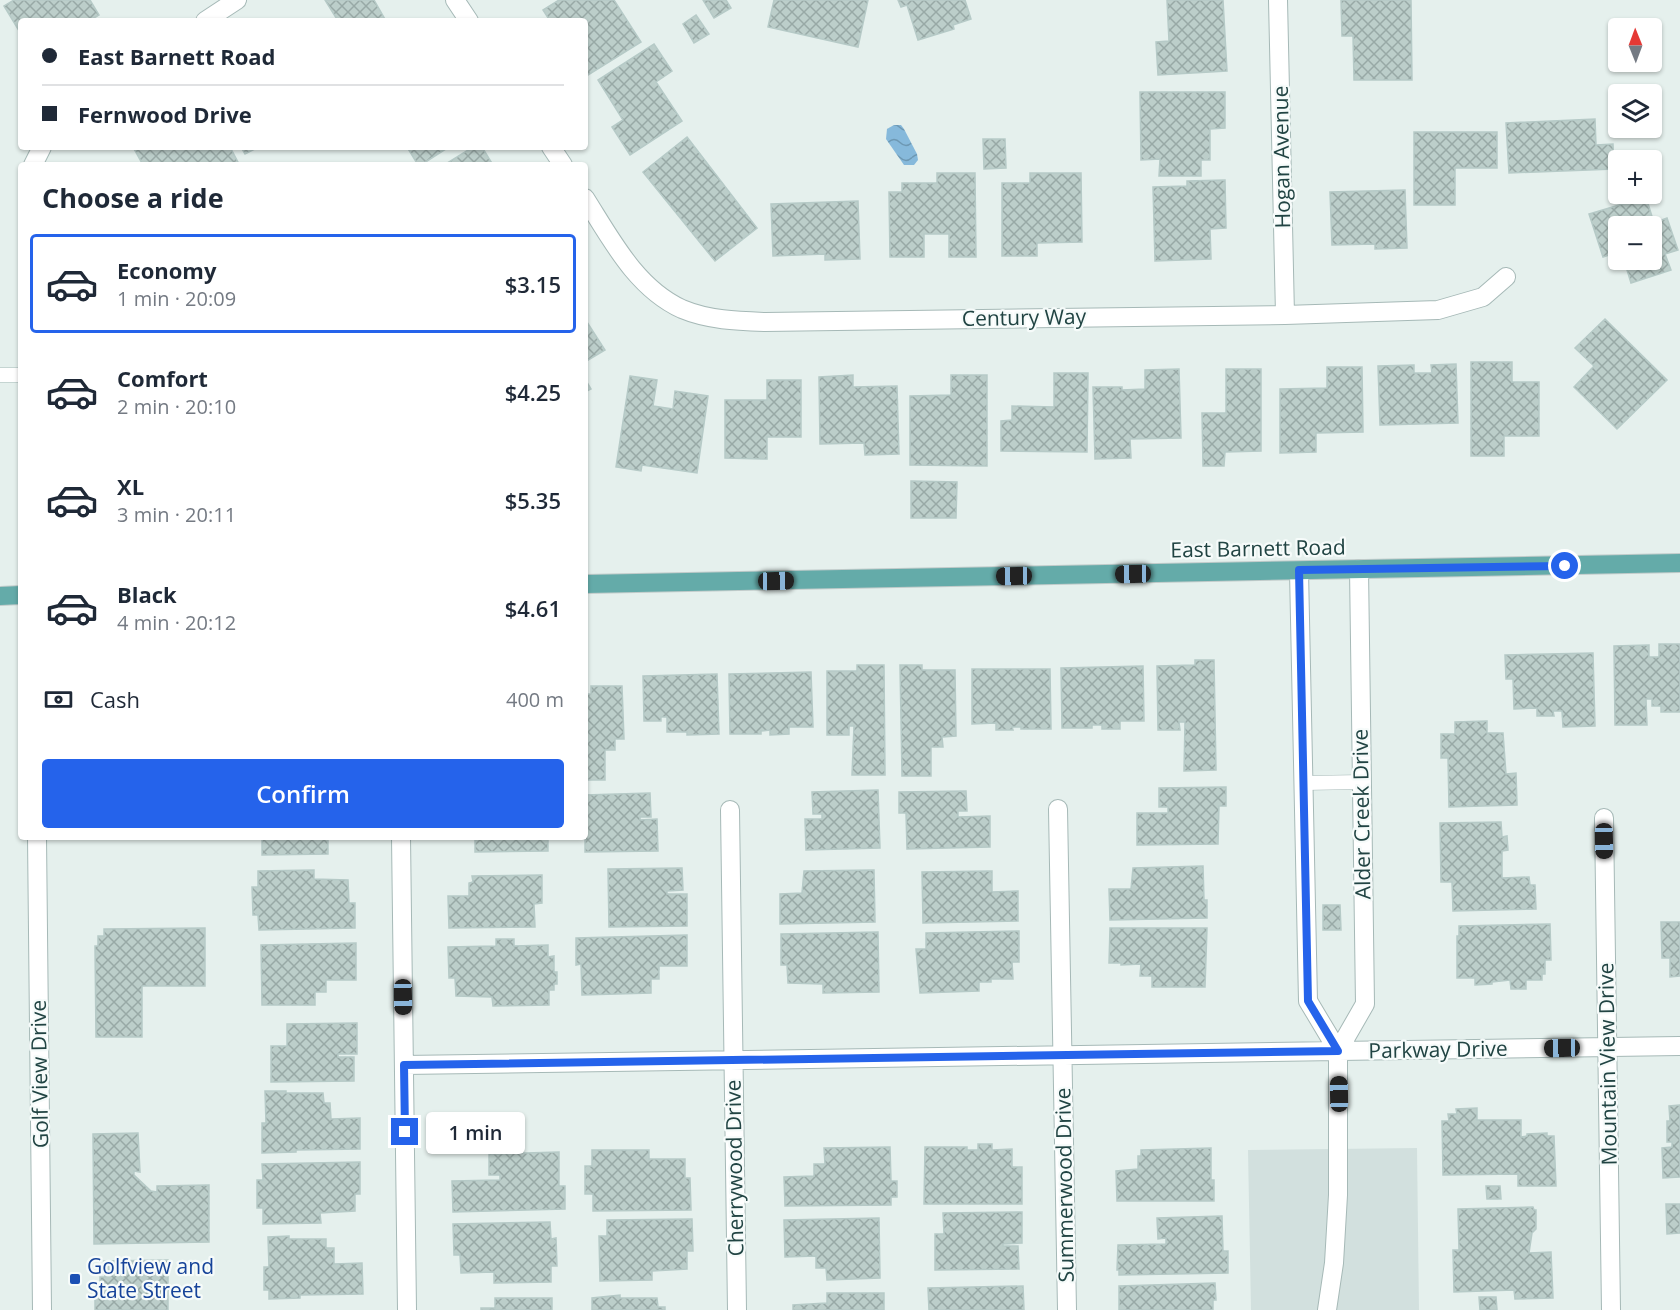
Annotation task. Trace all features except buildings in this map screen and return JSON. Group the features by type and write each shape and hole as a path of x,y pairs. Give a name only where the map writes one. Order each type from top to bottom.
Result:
{"main road":[{"name":"East Barnett Road","path":"588,584 1680,563"},
{"path":"0,596 18,595"}],"street":[{"path":"210,18 237,0"},
{"path":"455,0 467,18"},
{"name":"Hogan Avenue","path":"1278,0 1285,315"},
{"name":"Century Way","path":"588,203 627,262 653,291 683,309 725,320 765,322 1285,315 1438,310 1483,297 1506,277"},
{"name":"Alder Creek Drive","path":"1327,1310 1334,1263 1338,1195 1338,1051 1365,1004 1359,569"},
{"path":"1299,570 1308,1001 1338,1051"},
{"name":"Summerwood Drive","path":"1058,808 1067,1310"},
{"name":"Cherrywood Drive","path":"730,810 737,1310"},
{"name":"Mountain View Drive","path":"1604,818 1611,1310"},
{"name":"Golf View Drive","path":"37,840 42,1310"},
{"path":"401,840 407,1310"},
{"name":"Parkway Drive","path":"404,1065 1680,1046"}],"lane":[{"path":"0,375 18,375"},
{"path":"1304,783 1362,782"}],"shaded area":[{"path":"1417,1148 1419,1310 1251,1310 1248,1150"}],"water":[{"path":"894,125 901,125 917,154 918,160 914,165 904,165 886,139 887,129"}],"place":[{"name":"Golfview and State Street","path":"75,1279"}],"route":[{"path":"405,1132 404,1065 1338,1051 1308,1001 1299,570 1565,566"}]}
